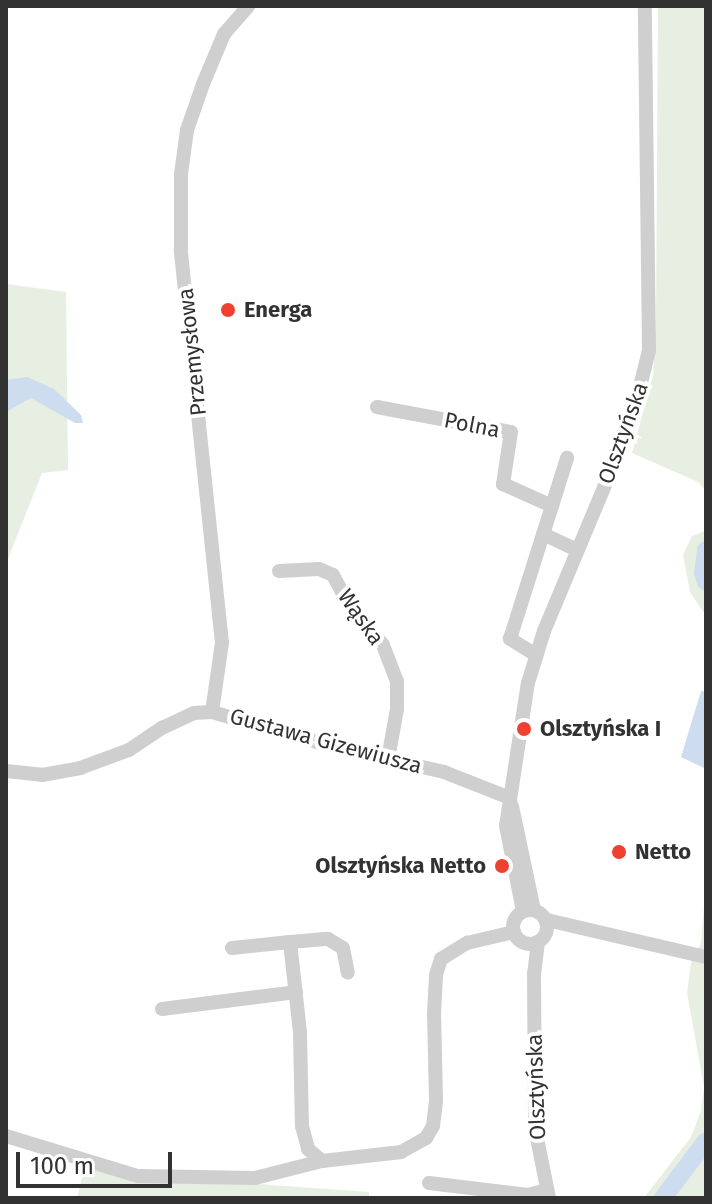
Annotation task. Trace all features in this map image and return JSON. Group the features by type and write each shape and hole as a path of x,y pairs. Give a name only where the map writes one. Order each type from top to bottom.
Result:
{"street":[{"name":"Przemysłowa","path":"212,712 221,629 181,250 181,174 187,130 203,84 224,34 248,6"},
{"name":"Olsztyńska","path":"528,910 506,826 519,728 536,655 631,423 649,350 645,6"},
{"name":"Polna","path":"377,407 511,432 503,484 552,506"},
{"path":"536,655 510,639 567,458"},
{"path":"543,534 578,550"},
{"name":"Wąska","path":"279,571 319,569 333,575 349,605 383,645 397,681 397,709 388,759"},
{"name":"Gustawa Gizewiusza","path":"6,771 42,775 80,768 129,750 162,728 194,713 212,712 444,772 510,798"},
{"path":"514,932 513,922 528,910 539,934"},
{"path":"6,1136 138,1176 255,1178 322,1161 379,1155 417,1146 433,1126 436,1100 434,1001 441,959 467,943 514,932 539,934 585,929 702,956"},
{"name":"Olsztyńska","path":"539,934 534,974 535,1128 548,1194"},
{"path":"232,948 328,939 343,948 348,973"},
{"path":"290,942 296,992 302,1126 308,1149 322,1161"},
{"path":"162,1009 296,992"},
{"path":"429,1183 528,1195 548,1194"}],"shaded area":[{"path":"658,6 706,6 706,520 704,489 698,482 632,453 653,375"},
{"path":"6,284 66,292 68,470 42,473 6,564"},
{"path":"706,531 706,616 690,592 683,555 692,536"},
{"path":"706,881 706,1198 644,1198 691,1137 701,1111 704,1087 687,993 691,963 701,943"},
{"path":"85,1166 369,1192 369,1198 77,1198"}],"water":[{"path":"27,377 54,389 81,415 83,423 75,423 31,398 6,412 6,380"},
{"path":"701,691 706,692 706,769 681,757"}],"waterway":[{"path":"706,550 703,573 706,582"},
{"path":"663,1198 706,1141"}],"place":[{"name":"Energa","path":"228,310"},
{"name":"Olsztyńska I","path":"524,729"},
{"name":"Netto","path":"619,852"},
{"name":"Olsztyńska Netto","path":"502,866"}]}
